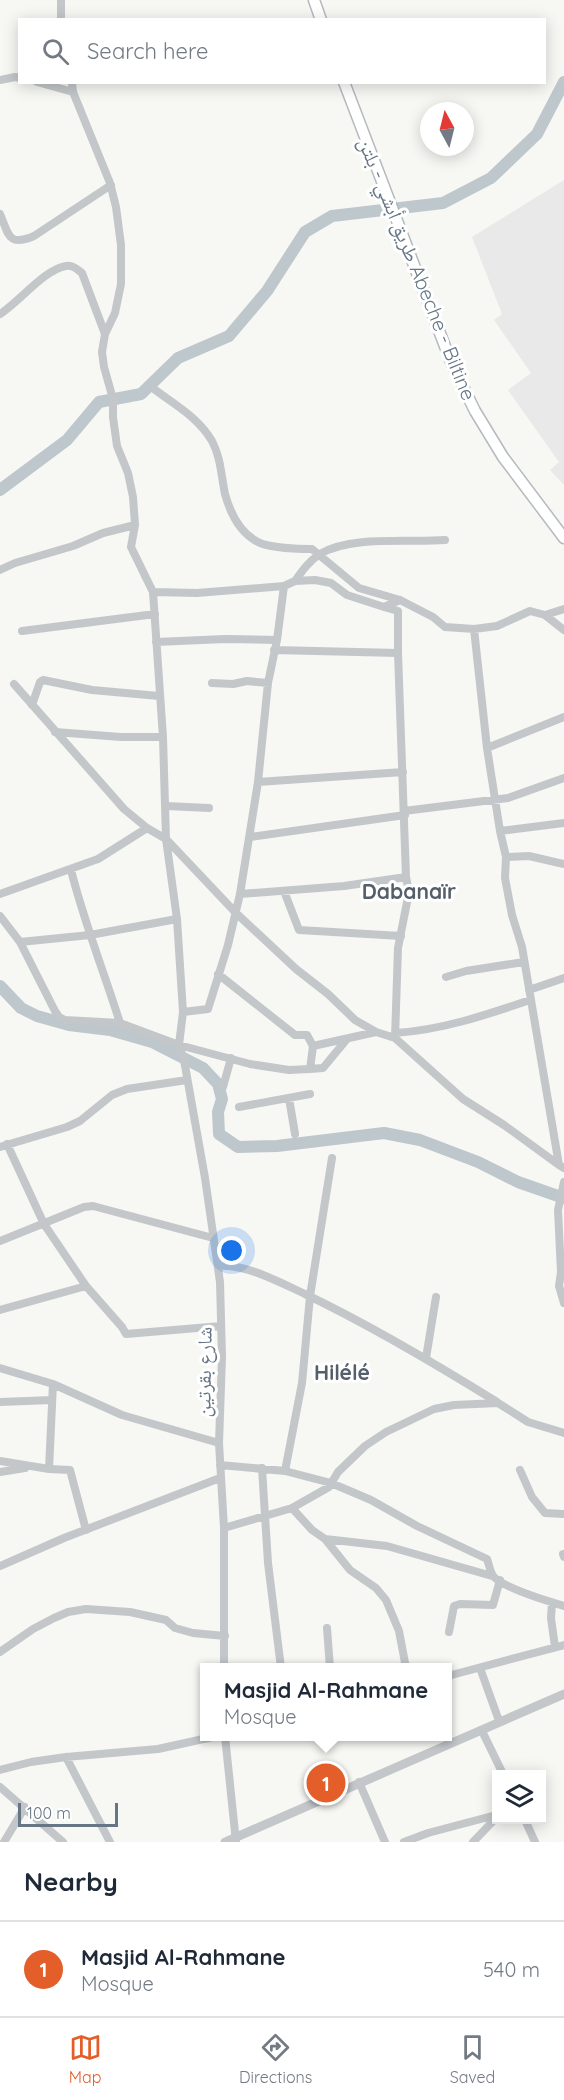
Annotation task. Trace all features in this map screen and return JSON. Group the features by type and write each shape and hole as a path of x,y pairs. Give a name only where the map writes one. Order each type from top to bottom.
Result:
{"main road":[{"path":"314,0 320,18"},
{"name":"طريق أبشي - بلتن Abeche - Biltine","path":"345,84 451,362 470,401 503,457 564,538"}],"street":[{"path":"61,0 61,18"},
{"path":"0,80 18,78"},
{"path":"44,84 73,92"},
{"path":"72,84 73,92 111,185 121,244 121,284 115,313 105,334 102,352 113,399 117,446 128,473 133,497 135,525 131,547 153,592 163,737 166,839 177,919 183,1012 179,1045"},
{"path":"0,214 9,236 15,241 22,241 34,236 111,185"},
{"path":"0,314 10,308 32,286 57,268 68,265 82,273 105,334"},
{"path":"154,389 200,424 211,439 219,457 226,496 237,523 258,542 294,549 312,549 359,588 400,600 433,617 445,627 474,629 497,626 530,611 545,615 564,630"},
{"path":"0,570 15,563 73,546 103,532 135,525"},
{"path":"295,581 305,567 319,555 332,549 364,542 445,540"},
{"path":"153,592 197,592 284,586 295,581 315,580 331,583 347,595 398,611 406,878 409,892 397,964 395,1036 463,1100 504,1125 562,1167"},
{"path":"183,1012 208,1009 236,913 250,837 268,683 277,640 284,586"},
{"path":"384,607 400,600"},
{"path":"545,615 564,609"},
{"path":"22,632 154,614"},
{"path":"474,629 494,800 506,857 505,878 524,962 562,1167"},
{"path":"156,642 225,639 277,640"},
{"path":"274,650 398,653"},
{"path":"32,705 40,682 43,680 92,690 159,696"},
{"path":"212,683 233,684 247,681 268,683"},
{"path":"14,684 124,809 147,828 166,839 236,913 355,1020 376,1032 395,1036 443,1027 530,1000"},
{"path":"487,748 564,717"},
{"path":"55,732 163,737"},
{"path":"258,782 403,772"},
{"path":"250,837 508,798 564,778"},
{"path":"166,807 209,808"},
{"path":"500,831 564,823"},
{"path":"0,894 98,859 147,828"},
{"path":"506,857 529,856 564,864"},
{"path":"71,870 120,1023"},
{"path":"240,894 406,878"},
{"path":"285,891 299,930 401,936"},
{"path":"0,916 20,942 59,1017 65,1020 120,1023 179,1045 268,1068 323,1068 347,1039"},
{"path":"20,942 90,935 177,919"},
{"path":"446,977 466,971 524,962"},
{"path":"218,974 295,1035 307,1035 313,1046 310,1069"},
{"path":"529,990 564,978"},
{"path":"313,1046 376,1032"},
{"name":"شارع بقرتين","path":"179,1045 184,1060 205,1178 218,1266 222,1357 219,1443 224,1528 225,1663"},
{"path":"223,1087 231,1058"},
{"path":"187,1080 127,1089 112,1095 80,1121 67,1127 4,1145 44,1224 86,1286 126,1334 221,1326"},
{"path":"239,1107 310,1094"},
{"path":"289,1098 296,1134"},
{"path":"285,1471 302,1383 310,1296 332,1158"},
{"path":"564,1182 558,1210 561,1285 564,1303"},
{"path":"0,1241 84,1207 93,1206 213,1238"},
{"path":"218,1266 235,1266 275,1280 310,1296 385,1334 528,1422 564,1433"},
{"path":"0,1310 86,1286"},
{"path":"426,1358 436,1297"},
{"path":"0,1368 53,1384 122,1415 219,1443"},
{"path":"48,1469 53,1384"},
{"path":"0,1402 52,1400"},
{"path":"224,1528 292,1508 329,1487 338,1472 365,1446 413,1418 444,1407 498,1403"},
{"path":"0,1461 48,1469 70,1470 86,1530"},
{"path":"220,1465 285,1471 331,1483 371,1500 417,1526 487,1559 496,1578 493,1605 460,1604 454,1606 448,1632"},
{"path":"0,1472 35,1467"},
{"path":"262,1468 268,1563 280,1663"},
{"path":"519,1470 532,1497 545,1513 564,1514"},
{"path":"0,1566 220,1478"},
{"path":"292,1508 312,1530 325,1539 350,1570 376,1588 386,1600 399,1631 405,1663"},
{"path":"325,1539 387,1546 496,1578 523,1592 564,1606"},
{"path":"452,1675 560,1646 551,1618 552,1603"},
{"path":"0,1652 33,1629 54,1618 68,1612 86,1609 130,1612 165,1620 175,1628 193,1633 225,1636"},
{"path":"327,1628 330,1663"},
{"path":"480,1668 498,1718 504,1721"},
{"path":"225,1842 236,1840 359,1782 564,1694"},
{"path":"482,1731 501,1770"},
{"path":"0,1770 30,1762 158,1749 200,1740"},
{"path":"225,1741 236,1840"},
{"path":"66,1757 110,1842"},
{"path":"359,1782 386,1842"},
{"path":"0,1787 63,1842"},
{"path":"4,1842 25,1807"},
{"path":"404,1842 428,1833 492,1817"},
{"path":"473,1842 492,1821"},
{"path":"527,1824 535,1842"}],"shaded area":[{"path":"564,180 564,485 550,470 559,462 508,390 531,373 494,320 502,314 472,237"}],"waterway":[{"path":"0,490 67,440 99,402 141,394 178,358 229,336 267,291 305,232 332,216 443,203 491,178 537,134 564,82"},
{"path":"0,986 21,1008 37,1016 69,1025 110,1030 152,1042 203,1068 218,1084 222,1099 218,1112 219,1134 238,1147 277,1146 384,1133 420,1140 478,1162 518,1182 564,1198"}],"place":[{"name":"Masjid Al-Rahmane","path":"326,1783"}],"district":[{"name":"Dabanaïr","path":"409,892"},
{"name":"Hilélé","path":"342,1373"}]}
